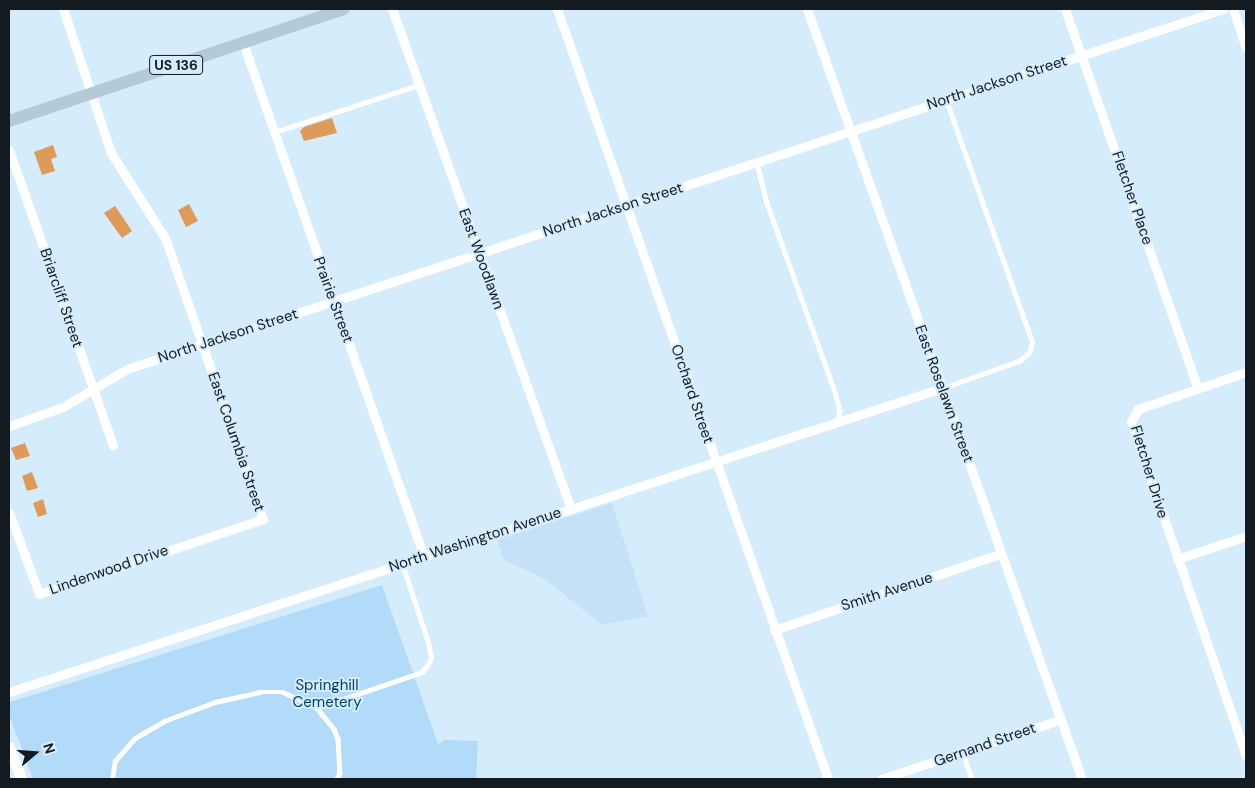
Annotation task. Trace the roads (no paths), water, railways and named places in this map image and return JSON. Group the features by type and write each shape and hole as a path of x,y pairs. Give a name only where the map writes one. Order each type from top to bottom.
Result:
{"main road":[{"name":"US 136","path":"9,121 91,92 344,9"},
{"path":"9,747 21,779"}],"street":[{"name":"East Columbia Street","path":"63,9 111,153 165,238 263,519"},
{"name":"East Woodlawn","path":"392,9 571,509"},
{"name":"Orchard Street","path":"557,9 828,779"},
{"name":"East Roselawn Street","path":"807,9 1059,720 1082,779"},
{"name":"Fletcher Place","path":"1065,9 1198,388"},
{"name":"North Jackson Street","path":"9,426 63,408 127,369 479,253 626,207 1224,9"},
{"path":"1233,9 1246,48"},
{"name":"Prairie Street","path":"243,43 424,557"},
{"name":"Briarcliff Street","path":"9,150 113,445"},
{"name":"Fletcher Drive","path":"1246,372 1138,409 1131,422 1246,756"},
{"name":"North Washington Avenue","path":"9,692 942,388"},
{"name":"Lindenwood Drive","path":"9,512 39,594 263,519"},
{"path":"1177,559 1246,536"},
{"name":"Smith Avenue","path":"774,630 1000,554"},
{"name":"Gernand Street","path":"881,779 1059,720"}],"lane":[{"path":"274,132 420,85"},
{"path":"942,388 1019,361 1029,353 1032,342 946,100"},
{"path":"757,163 766,200 835,392 840,411 836,423"},
{"path":"317,708 422,672 427,666 431,658 428,642 402,564"},
{"path":"112,779 115,761 135,738 164,721 215,702 260,692 283,692 317,708 334,729 338,739 340,773 337,779"},
{"path":"963,753 972,779"}],"park label":[{"name":"Springhill Cemetery","path":"327,694"}]}
